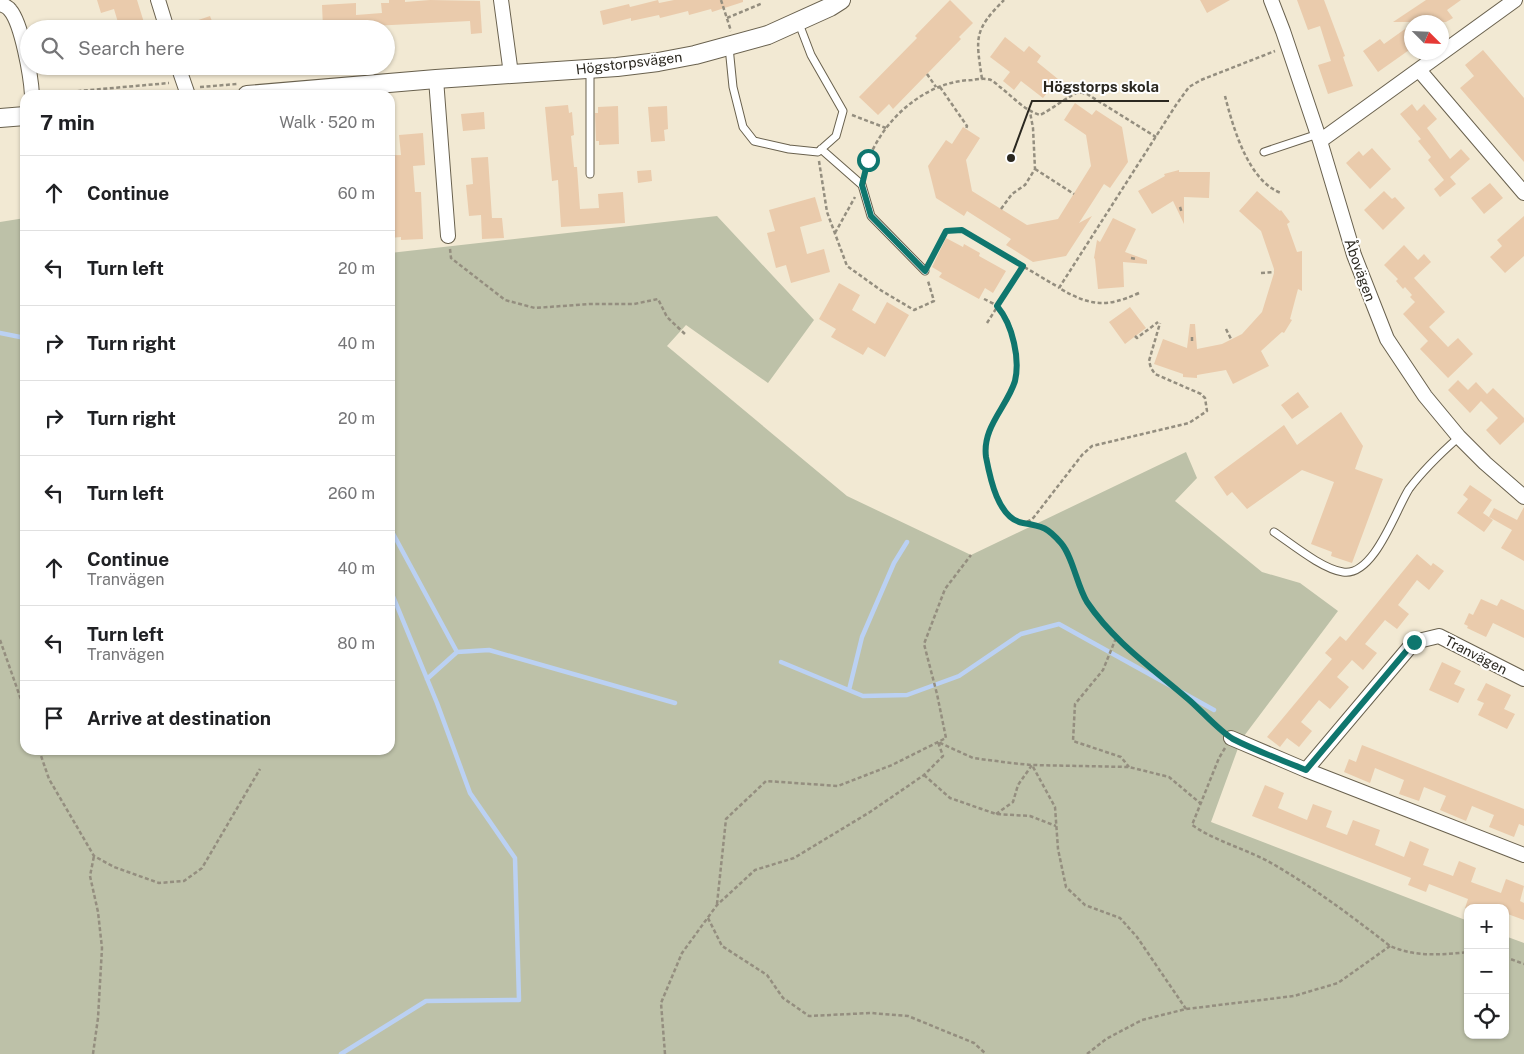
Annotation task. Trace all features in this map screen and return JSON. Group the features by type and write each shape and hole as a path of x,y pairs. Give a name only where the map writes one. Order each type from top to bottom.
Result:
{"street":[{"path":"158,0 164,20"},
{"path":"502,0 510,74"},
{"name":"Högstorpsvägen","path":"310,90 590,69 658,62 768,35 841,0"},
{"name":"Åbovägen","path":"1271,0 1319,138 1354,255 1387,339 1425,396 1459,437 1524,497"},
{"path":"1319,138 1419,70 1515,0"},
{"path":"0,4 10,10 20,33"},
{"path":"1419,70 1524,193"},
{"path":"30,75 35,90"},
{"path":"181,75 186,90"},
{"path":"436,80 448,236"},
{"path":"0,118 20,116"},
{"name":"Tranvägen","path":"1306,770 1414,642 1439,636 1524,679"},
{"path":"1231,738 1306,770 1524,855"}],"lane":[{"path":"798,21 811,55 843,111 836,136 819,150"},
{"path":"732,45 734,87 743,127 754,141 789,149 819,150 862,185 871,216 925,271"},
{"path":"590,69 590,174"},
{"path":"1264,152 1319,138"},
{"path":"1274,532 1325,566 1345,572 1361,567 1374,553 1393,523 1408,491 1436,456 1459,437"}],"path":[{"path":"721,0 727,18 732,45"},
{"path":"982,79 978,49 979,31 990,14 1004,0"},
{"path":"727,18 764,3"},
{"path":"1059,288 1190,87 1210,75 1288,46"},
{"path":"927,74 967,126 966,129"},
{"path":"835,233 862,185 868,160 886,128 907,106 938,87 963,80 990,79 1030,112 1040,115 1073,94 1080,92 1087,94 1156,137"},
{"path":"93,90 183,82"},
{"path":"1225,96 1236,137 1250,164 1265,183 1274,191 1280,193"},
{"path":"843,111 886,128"},
{"path":"1001,209 1012,194 1025,185 1035,169 1033,128 1030,112"},
{"path":"819,150 827,212 847,266 882,291 914,310 934,300 925,271 946,231 962,230 1074,297 1090,302 1109,304 1139,293"},
{"path":"1035,169 1074,194"},
{"path":"1180,207 1182,213"},
{"path":"448,236 451,258 505,300 535,308 589,304 634,304 658,299 667,317 686,335"},
{"path":"1131,258 1136,259"},
{"path":"987,323 1023,266"},
{"path":"1261,273 1274,272"},
{"path":"984,299 997,306 1006,317 1012,334 1017,364 1012,388 991,425 987,438 986,455 1000,506 1011,516 1023,523 1028,522 1046,528 1063,545 1086,601 1116,638 1231,738 1219,758 1192,825 1200,831 1245,849 1278,866 1390,946 1402,952 1434,956 1464,952"},
{"path":"1028,522 1034,517 1082,455 1092,446 1189,423 1207,412 1205,398 1201,394 1155,374 1151,368 1149,361 1159,322 1137,338 1135,336"},
{"path":"1226,329 1231,339"},
{"path":"1192,336 1192,341"},
{"path":"717,905 726,819 766,781 838,786 892,765 946,738 924,644 945,589 971,555"},
{"path":"1116,638 1103,670 1075,704 1073,741 1121,757 1129,767"},
{"path":"0,640 20,697"},
{"path":"938,742 973,758 1032,765 1129,767 1169,777 1200,803"},
{"path":"665,1054 662,1003 682,953 717,905 755,870 794,858 870,812 924,776 943,756 938,742"},
{"path":"41,755 49,779 94,856 114,867 159,883 184,881 202,868 260,769"},
{"path":"996,814 1013,802 1018,785 1032,765"},
{"path":"1032,765 1055,807 1058,849 1066,887 1085,905 1120,918 1137,937 1186,1009"},
{"path":"924,776 950,798 996,814 1030,816 1056,826"},
{"path":"93,1054 98,1018 102,948 98,912 90,876 94,856"},
{"path":"708,918 722,946 767,975 783,998 809,1016 871,1012 908,1016 974,1043 986,1054"},
{"path":"1087,1054 1106,1039 1142,1020 1186,1009 1294,996 1338,983 1390,946"},
{"path":"1509,958 1524,964"}],"green space":[{"path":"717,216 814,320 768,383 686,325 667,346 847,496 971,555 1186,452 1197,478 1175,501 1262,572 1300,583 1338,611 1241,740 1211,822 1464,919 1464,1039 1509,1039 1509,937 1524,943 1524,1054 0,1054 0,222 20,219 20,755 395,755 395,252"}],"building":[{"path":"97,0 137,0 143,20 117,20 114,9 101,13"},
{"path":"389,0 405,0 405,2 430,0 480,1 482,33 471,34 470,21 395,25 395,20 323,20 322,5 356,3 356,15 382,13 381,3 389,3"},
{"path":"658,0 659,3 674,0 743,0 743,2 712,12 711,9 689,15 688,11 660,18 659,15 631,21 631,18 603,25 600,11 629,4 630,7"},
{"path":"950,0 973,23 959,37 961,39 893,109 889,104 878,115 859,97 917,38 915,36"},
{"path":"1200,0 1230,0 1207,13"},
{"path":"1297,0 1324,0 1345,56 1343,57 1353,86 1328,94 1318,65 1331,61 1320,26 1308,30"},
{"path":"1426,0 1461,0 1447,10 1453,18 1449,20 1449,15 1404,15 1404,22 1393,22"},
{"path":"210,16 212,20 198,20"},
{"path":"1404,30 1404,54 1378,72 1363,51 1380,39 1384,44"},
{"path":"1005,37 1024,52 1029,46 1041,56 1037,62 1058,79 1043,98 1021,81 1014,90 1003,81 1010,72 990,57"},
{"path":"1483,50 1524,98 1524,162 1460,88 1474,76 1465,65"},
{"path":"1075,103 1092,115 1096,110 1122,127 1128,162 1110,188 1104,184 1079,223 1092,216 1066,256 1033,262 1006,245 1011,239 967,211 964,216 936,198 928,166 946,140 952,144 963,127 980,138 966,160 972,191 1027,225 1058,219 1091,166 1086,135 1064,120"},
{"path":"1412,104 1417,111 1424,104 1437,119 1427,128 1450,159 1461,149 1470,159 1450,177 1456,184 1440,197 1434,189 1444,180 1428,160 1431,157 1418,141 1421,139 1400,114"},
{"path":"568,105 569,113 572,112 574,135 571,136 574,167 577,167 580,209 599,208 598,194 623,192 625,223 561,227 558,180 552,181 545,107"},
{"path":"618,106 619,144 599,145 599,141 596,141 595,113 598,113 598,107"},
{"path":"667,106 668,129 664,130 665,141 651,142 648,107"},
{"path":"484,112 485,129 463,131 461,114"},
{"path":"423,133 425,165 413,166 415,192 421,192 423,239 401,240 401,237 395,238 395,155 401,155 399,135"},
{"path":"1372,148 1391,169 1370,189 1346,163 1359,151 1363,156"},
{"path":"488,157 492,218 502,218 504,238 482,239 481,215 469,216 466,185 473,184 471,158"},
{"path":"651,170 652,181 638,183 637,171"},
{"path":"1179,170 1179,172 1210,172 1209,198 1184,197 1184,224 1173,201 1152,214 1138,191 1165,176 1164,174"},
{"path":"1490,183 1503,198 1484,214 1471,198"},
{"path":"1257,191 1281,210 1290,222 1287,224 1297,252 1302,251 1302,291 1298,289 1290,319 1292,320 1284,333 1282,332 1261,351 1269,366 1233,384 1226,370 1197,375 1197,378 1183,377 1183,374 1154,364 1163,339 1187,348 1190,324 1195,324 1197,349 1222,344 1242,334 1262,312 1274,269 1261,231 1239,211"},
{"path":"1384,191 1392,199 1395,197 1405,208 1383,230 1364,210"},
{"path":"815,197 822,221 800,227 807,254 824,249 830,272 791,283 786,265 776,268 767,233 775,231 769,210"},
{"path":"1524,216 1524,256 1505,273 1490,257 1502,246 1497,240"},
{"path":"1113,218 1136,229 1125,252 1147,260 1147,264 1123,262 1124,287 1098,289 1094,258 1097,240 1100,242"},
{"path":"946,238 963,247 964,244 980,253 979,256 1006,271 993,293 985,288 979,299 939,277 942,273 932,267"},
{"path":"1404,245 1418,260 1424,254 1431,262 1414,278 1445,312 1429,327 1448,347 1458,338 1473,354 1448,378 1420,349 1428,341 1403,314 1415,302 1410,297 1412,295 1405,287 1403,289 1396,281 1398,279 1384,265"},
{"path":"839,283 860,295 852,310 875,324 887,302 909,315 885,357 868,347 863,355 831,337 836,329 819,319"},
{"path":"1130,307 1146,328 1125,344 1109,322"},
{"path":"1458,380 1468,390 1476,382 1487,394 1493,388 1524,418 1524,422 1500,445 1486,430 1498,418 1481,401 1470,413 1448,390"},
{"path":"1298,392 1309,407 1292,419 1281,405"},
{"path":"1341,412 1363,446 1355,469 1383,479 1352,563 1331,556 1332,552 1311,544 1334,482 1302,470 1247,509 1232,492 1227,496 1214,477 1284,425 1297,445"},
{"path":"1470,485 1492,500 1483,513 1493,520 1484,532 1457,513 1468,499 1463,495"},
{"path":"1524,507 1524,561 1501,548 1512,530 1489,517 1494,508 1517,520"},
{"path":"1417,554 1431,566 1433,563 1444,571 1429,590 1417,580 1398,605 1409,614 1397,629 1385,620 1365,644 1377,653 1363,670 1352,660 1337,677 1349,687 1330,709 1319,700 1301,722 1312,731 1299,747 1287,738 1280,747 1267,737 1332,659 1325,653 1340,636 1346,641"},
{"path":"1481,599 1497,606 1501,599 1524,610 1524,638 1493,623 1486,637 1467,628 1468,626 1464,624 1469,613 1473,615"},
{"path":"1442,662 1461,671 1454,684 1465,689 1458,703 1429,690"},
{"path":"1486,683 1511,695 1504,709 1515,714 1507,729 1478,715 1484,703 1477,700"},
{"path":"1362,745 1524,809 1524,826 1519,824 1514,837 1489,827 1494,815 1472,806 1466,821 1440,810 1446,796 1424,787 1419,801 1399,794 1404,780 1375,768 1370,783 1344,772 1349,759 1356,762"},
{"path":"1265,785 1284,793 1278,808 1307,820 1313,804 1332,811 1326,827 1347,835 1353,820 1380,830 1375,845 1404,857 1410,841 1429,849 1423,865 1453,876 1459,861 1476,868 1471,882 1501,893 1506,879 1524,886 1520,901 1524,903 1524,920 1509,914 1509,904 1466,904 1468,899 1429,884 1426,892 1408,885 1411,878 1252,816"}],"waterway":[{"path":"0,333 20,337"},
{"path":"395,537 457,652"},
{"path":"849,690 862,637 894,563 907,542"},
{"path":"341,1054 426,1001 519,1000 515,858 470,793 437,703 395,601"},
{"path":"781,662 863,696 907,695 959,676 1021,634 1059,624 1214,710"},
{"path":"427,679 457,652 489,650 675,703"}],"place":[{"name":"Högstorps skola","path":"1011,158"}],"route":[{"path":"868,160 862,185 871,216 925,271 946,231 962,230 1023,266 997,306 1006,317 1012,334 1017,364 1015,380 1009,395 991,425 987,438 986,455 993,486 1000,506 1011,516 1023,523 1028,522 1046,528 1063,545 1086,601 1116,638 1137,657 1231,738 1306,770 1414,642"}]}
